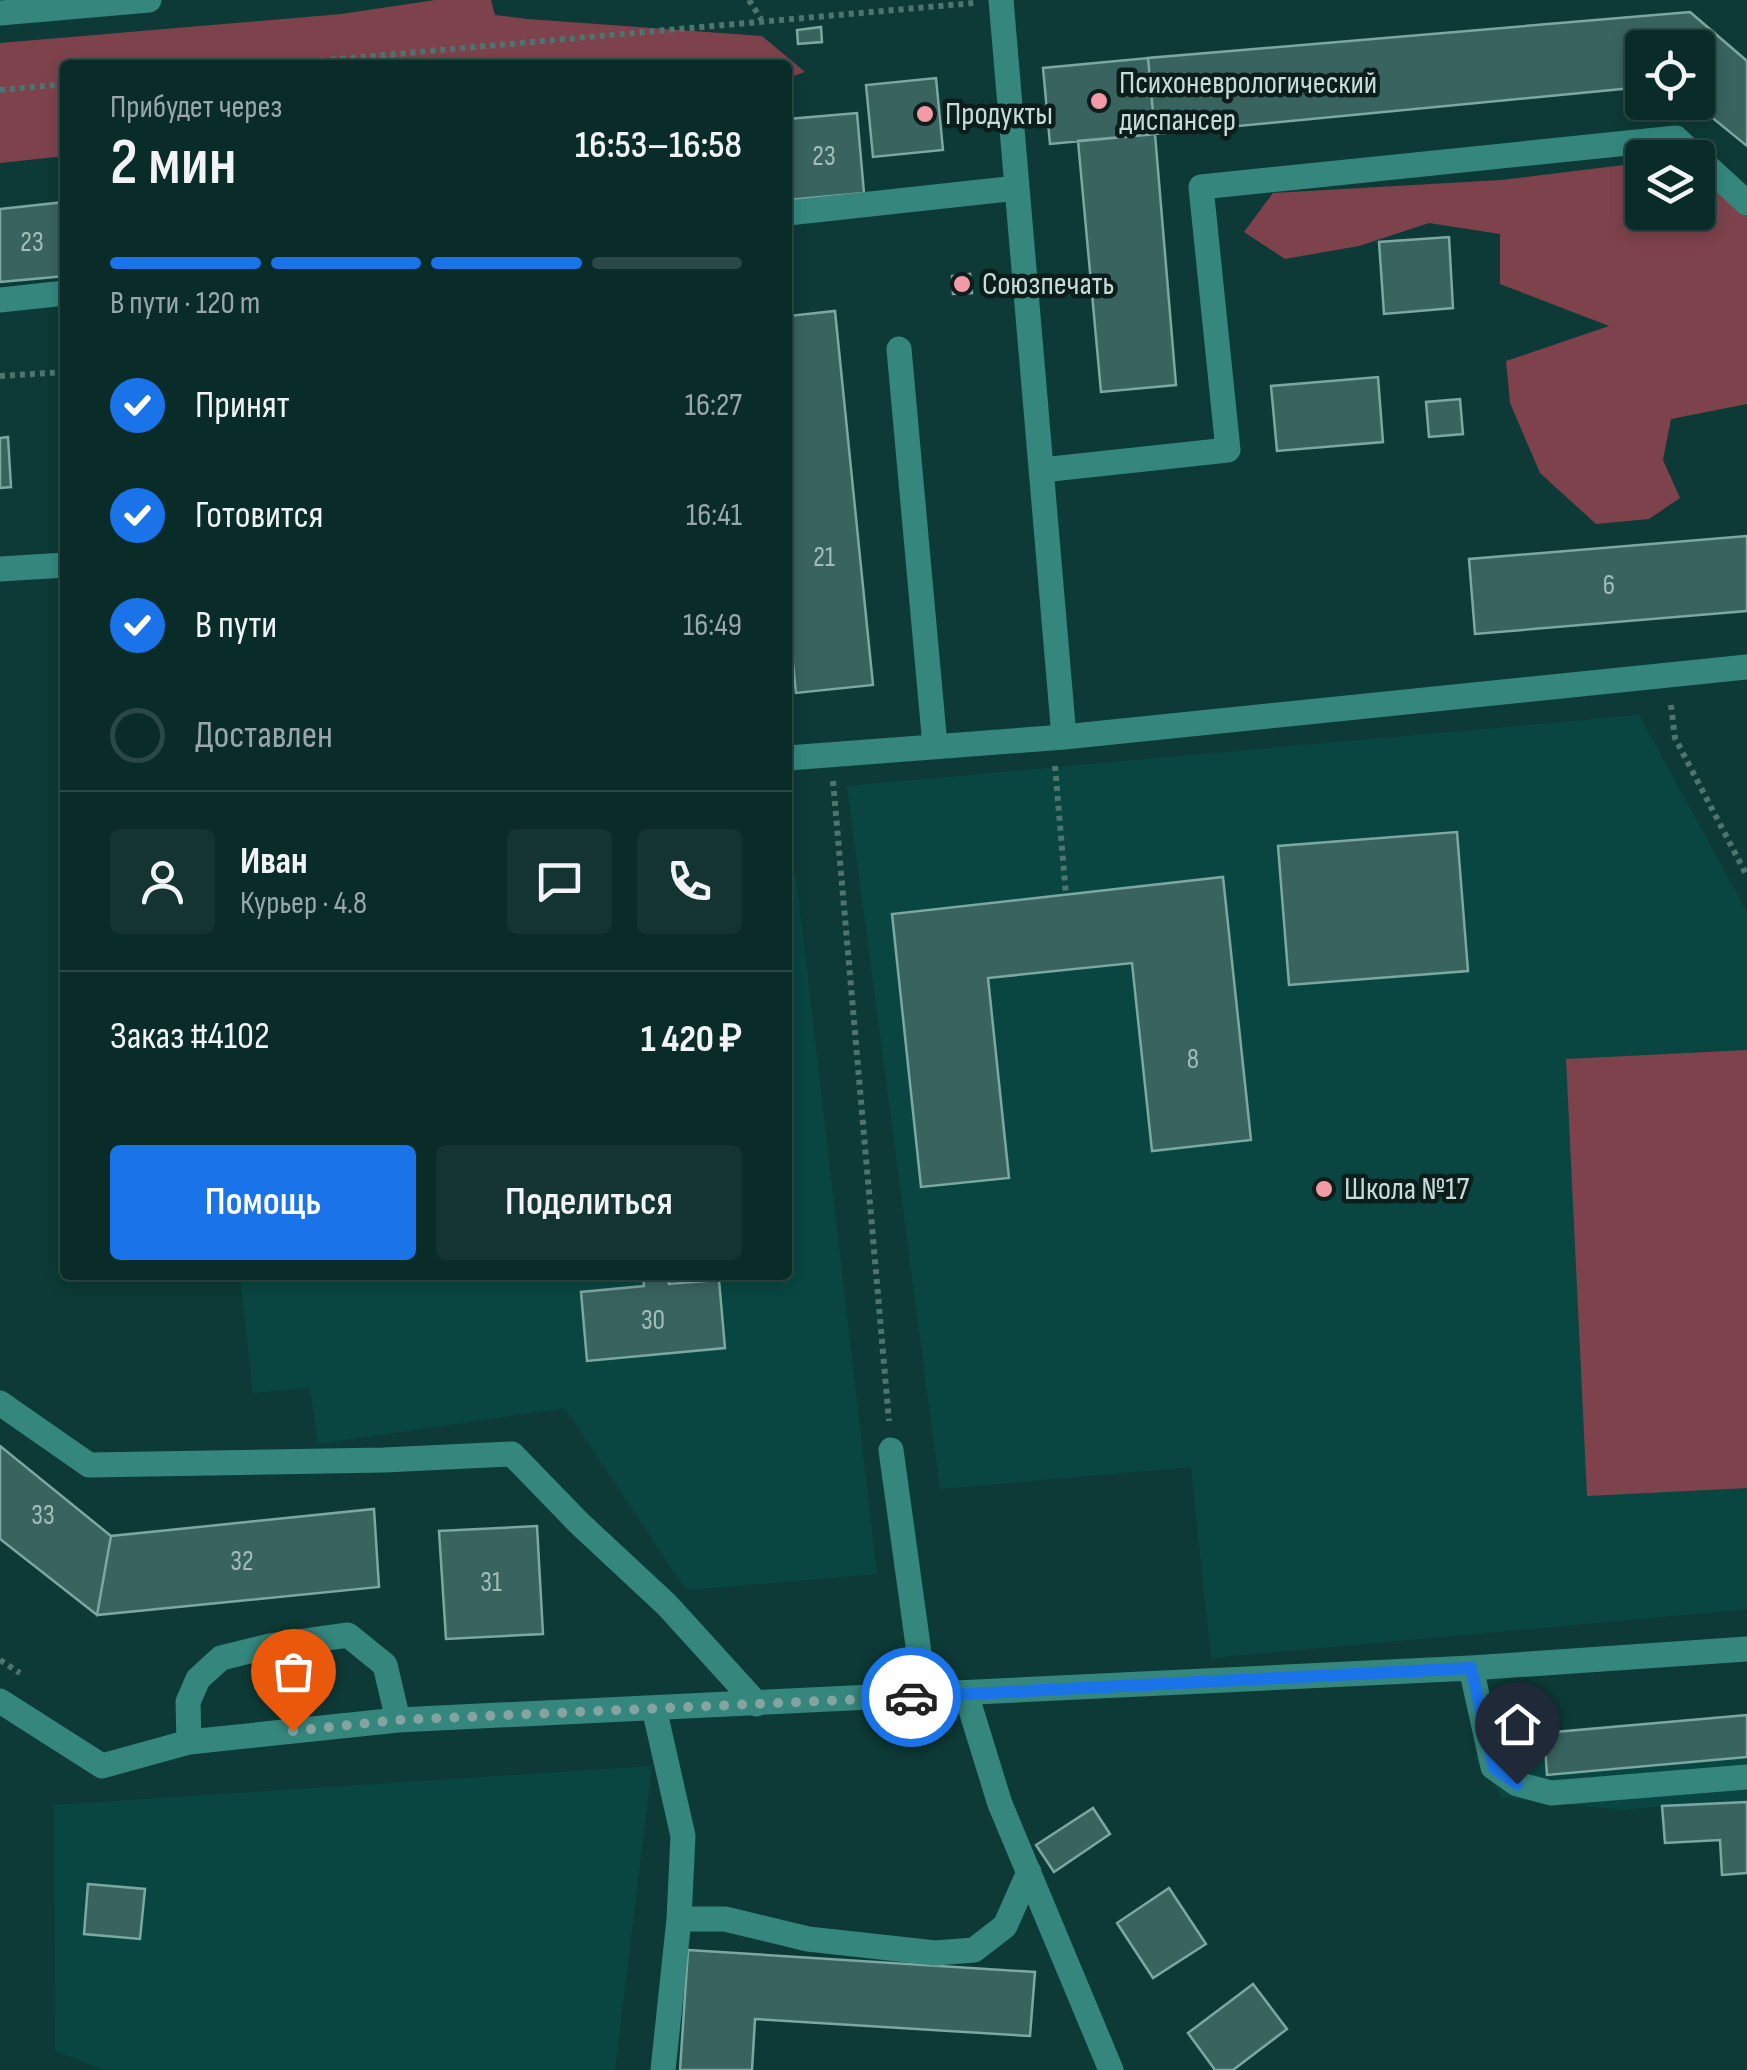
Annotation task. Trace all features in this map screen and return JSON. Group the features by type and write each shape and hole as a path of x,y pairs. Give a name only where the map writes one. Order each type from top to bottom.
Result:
{"street":[{"path":"0,13 148,0"},
{"path":"1001,0 1042,470 1058,737"},
{"path":"1042,470 1228,450 1201,187 1625,143"},
{"path":"1715,174 1747,203"},
{"path":"792,214 1017,188"},
{"path":"0,300 60,294"},
{"path":"899,349 935,746"},
{"path":"0,569 60,565"},
{"path":"792,758 1058,737 1747,667"},
{"path":"0,1403 89,1465 512,1454 578,1523 666,1605 757,1704"},
{"path":"892,1450 925,1696"},
{"path":"188,1742 188,1702 198,1680 222,1658 270,1646 348,1635 384,1664 398,1720"},
{"path":"0,1702 102,1766 188,1742 398,1720 1471,1668 1747,1650"},
{"path":"1471,1668 1494,1768 1517,1784 1551,1792 1747,1777"},
{"path":"966,1694 1000,1804 1111,2070"},
{"path":"654,1708 683,1836 680,1919 663,2070"},
{"path":"680,1919 725,1919 808,1939 935,1954 974,1950 1005,1926 1028,1872"}],"path":[{"path":"748,0 761,19"},
{"path":"324,60 1001,0"},
{"path":"0,90 60,84"},
{"path":"0,376 60,372"},
{"path":"1667,675 1674,738 1747,876"},
{"path":"1058,737 1066,895"},
{"path":"830,754 892,1450"}],"shaded area":[{"path":"435,0 491,0 495,15 762,36 791,60 60,60 60,157 0,163 0,43 341,14"},
{"path":"792,61 805,72 792,77"},
{"path":"1625,165 1625,230 1715,230 1715,188 1747,217 1747,404 1671,419 1663,460 1680,498 1649,519 1596,524 1540,473 1510,403 1506,361 1609,326 1500,284 1500,234 1429,223 1359,246 1285,259 1244,232 1273,193 1501,180"},
{"name":"Школа №17","path":"1639,715 1747,912 1747,1609 1211,1658 1191,1467 940,1489 847,786"},
{"path":"792,876 796,876 877,1574 686,1590 565,1408 318,1444 310,1388 253,1393 241,1280 792,1280"},
{"path":"1747,1050 1747,1488 1587,1496 1566,1059"},
{"path":"1747,1715 1747,1873 1722,1875 1720,1840 1665,1843 1662,1806 1623,1810 1503,1798 1474,1757 1544,1733"},
{"path":"652,1766 615,2070 105,2070 55,2051 54,1805"}],"building":[{"path":"1690,12 1711,30 1625,30 1625,89 1155,134 1148,58"},
{"path":"821,27 822,42 798,44 797,30"},
{"path":"1715,33 1747,61 1747,146 1715,120"},
{"name":"Психоневрологический диспансер","path":"1148,58 1155,134 1050,144 1043,68"},
{"path":"936,78 943,150 873,157 866,85"},
{"path":"857,113 864,193 792,200 792,119"},
{"path":"1155,134 1176,385 1101,392 1078,141"},
{"path":"60,203 60,276 0,282 0,209"},
{"path":"1449,237 1453,308 1384,314 1379,242"},
{"name":"Союзпечать","path":"970,274 972,293 953,294 952,276"},
{"path":"835,311 873,685 796,693 792,653 792,316"},
{"path":"1378,377 1383,442 1277,451 1271,386"},
{"path":"1460,399 1463,434 1429,437 1426,402"},
{"path":"8,437 11,487 0,488 0,438"},
{"path":"1747,536 1747,611 1475,634 1469,559"},
{"path":"1457,832 1468,971 1289,985 1278,846"},
{"path":"1223,877 1251,1140 1152,1151 1132,963 988,978 1009,1178 921,1187 892,914"},
{"path":"643,1280 669,1280 669,1284 719,1280 725,1348 587,1361 581,1292 644,1286"},
{"path":"0,1446 111,1536 97,1615 0,1539"},
{"path":"374,1509 379,1587 97,1615 111,1536"},
{"path":"537,1526 543,1634 446,1639 439,1531"},
{"path":"1747,1715 1747,1757 1547,1775 1544,1733"},
{"path":"1747,1802 1747,1873 1722,1875 1720,1840 1665,1843 1662,1806"},
{"path":"1093,1808 1110,1834 1054,1872 1036,1845"},
{"path":"88,1884 145,1889 140,1939 84,1934"},
{"path":"1169,1888 1206,1944 1153,1978 1117,1923"},
{"path":"688,1950 1035,1972 1030,2036 755,2019 752,2070 680,2070"},
{"path":"1253,1984 1287,2029 1233,2070 1215,2070 1188,2033"}],"way so far":[{"path":"293,1731 398,1720 911,1697"}],"place":[{"name":"Психоневрологический диспансер","path":"1099,101"},
{"name":"Продукты","path":"925,114"},
{"name":"Союзпечать","path":"962,284"},
{"name":"Школа №17","path":"1324,1189"}],"route":[{"path":"911,1697 1471,1668 1494,1768 1517,1784"}]}
